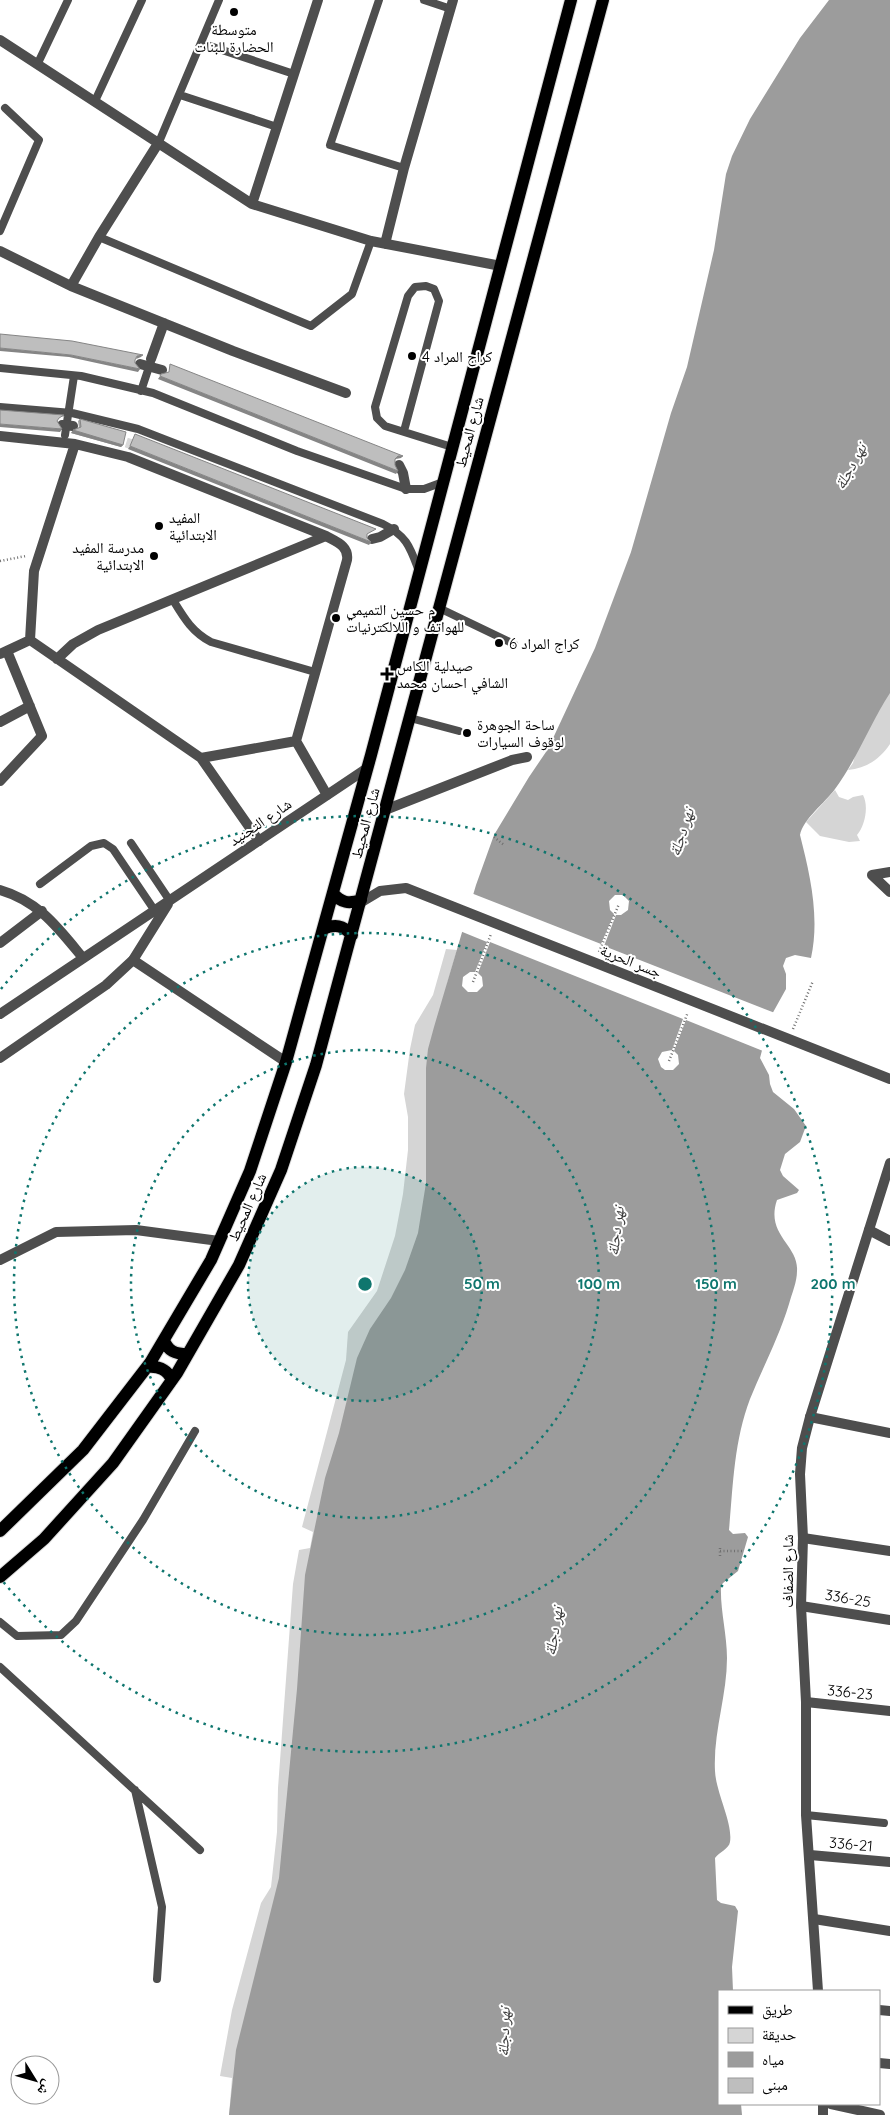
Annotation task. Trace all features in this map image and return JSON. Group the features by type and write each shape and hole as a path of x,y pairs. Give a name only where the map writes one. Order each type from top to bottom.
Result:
{"main road":[{"name":"شارع المحيط","path":"0,1531 83,1450 147,1367 211,1260 250,1171 286,1062 333,893 571,0"},
{"name":"شارع المحيط","path":"0,1577 44,1540 113,1463 172,1380 239,1265 281,1170 316,1065 352,935 603,0"},
{"path":"333,893 343,902 361,901"},
{"path":"323,929 331,926 340,926 352,935"},
{"path":"164,1340 171,1351 179,1354 188,1354"},
{"path":"147,1367 156,1366 164,1369 172,1380"}],"street":[{"path":"252,204 318,0"},
{"path":"385,244 404,168 452,4"},
{"path":"0,40 160,142 252,204 370,241 501,266"},
{"path":"71,286 99,237 160,142"},
{"path":"0,251 71,286 346,393"},
{"path":"162,370 147,363 164,323"},
{"path":"0,436 66,431 76,444 128,457 326,536 344,546 347,550 348,560 296,741 327,795"},
{"path":"30,640 34,572 76,444"},
{"path":"398,466 404,473 406,489"},
{"path":"372,539 394,529"},
{"path":"57,659 73,644 98,630 326,536"},
{"path":"0,781 42,736 30,706 3,652 30,640"},
{"path":"30,640 201,758 259,841"},
{"path":"0,722 30,706"},
{"path":"201,758 296,741"},
{"path":"385,810 512,760 527,758"},
{"name":"شارع التجنيد","path":"0,1014 366,769"},
{"path":"890,872 872,876 890,892"},
{"name":"جسر الحرية","path":"361,901 380,891 406,888 890,1080"},
{"path":"0,890 26,901 42,911 83,958"},
{"name":"شارع التجنيد","path":"0,1058 106,985 132,960 170,901"},
{"path":"0,942 42,911"},
{"path":"132,960 286,1062"},
{"name":"شارع الضفاف","path":"818,1990 806,1815 806,1702 800,1474 802,1448 810,1416 890,1163"},
{"path":"0,1260 56,1232 136,1230 219,1241"},
{"path":"869,1230 890,1241"},
{"path":"810,1416 890,1433"},
{"path":"803,1538 890,1551"},
{"name":"336-25","path":"802,1606 890,1620"},
{"name":"336-23","path":"806,1702 890,1711"},
{"name":"336-21","path":"810,1855 890,1862"},
{"path":"814,1919 890,1931"},
{"path":"835,2105 880,2115"}],"lane":[{"path":"38,63 68,0"},
{"path":"95,101 142,0"},
{"path":"160,142 219,0"},
{"path":"379,0 330,145 404,168"},
{"path":"424,0 452,4"},
{"path":"201,43 294,74"},
{"path":"180,95 277,126"},
{"path":"0,231 39,140 5,108"},
{"path":"99,237 311,326 352,294 370,241"},
{"path":"404,431 439,301 434,289 426,286 415,287 408,296 375,406 377,418 385,426 452,447"},
{"path":"141,391 147,363"},
{"path":"0,368 74,376 153,393 297,451 406,489 424,489 443,482"},
{"path":"66,431 74,376"},
{"path":"0,407 68,413 138,429 394,529 406,539 419,571"},
{"path":"173,600 187,624 198,635 211,642 315,672"},
{"path":"439,608 514,644"},
{"path":"410,718 459,731"},
{"path":"40,884 91,846 104,843 113,850 154,911"},
{"path":"131,843 170,901"},
{"path":"0,1622 17,1636 61,1635 76,1621 143,1520 195,1431"},
{"path":"0,1667 200,1850"},
{"path":"135,1790 162,1907 156,1978"},
{"path":"806,1815 884,1823"}],"path":[{"path":"0,561 40,553"},
{"path":"494,837 504,845"},
{"path":"595,963 619,904"},
{"path":"472,982 496,924"},
{"path":"789,1040 813,981"},
{"path":"669,1060 692,1001"},
{"path":"720,1546 720,1556"},
{"path":"720,1551 744,1551"}],"green space":[{"path":"890,618 890,744 872,762 848,770 853,763"},
{"path":"835,790 839,797 848,800 863,795 866,810 862,826 857,835 860,841 849,842 820,836 806,822"},
{"path":"446,949 457,950 447,984 437,1169 330,1554 248,2115 229,2115 232,2078 220,2076 232,2010 261,1903 271,1887 277,1832 278,1788 293,1584 299,1550 310,1548 313,1532 302,1527 346,1360 348,1332 377,1291 395,1236 403,1194 408,1150 408,1117 404,1094 410,1049 415,1025 433,995"}],"water":[{"name":"نهر دجلة","path":"829,0 890,0 890,693 843,778 802,829 800,835 813,896 814,942 811,958 795,955 786,958 783,966 786,974 786,989 771,1016 760,1058 769,1075 773,1092 794,1109 806,1126 800,1142 785,1154 780,1170 783,1176 799,1190 797,1193 777,1200 774,1212 775,1222 796,1262 796,1279 776,1340 750,1399 737,1447 729,1530 733,1534 745,1533 748,1537 738,1571 721,1586 727,1658 725,1686 716,1743 715,1771 718,1789 729,1826 730,1842 726,1849 715,1858 717,1900 721,1903 735,1906 738,1911 732,1967 733,1990 718,1990 718,2105 741,2105 742,2115 229,2115 236,2050 279,1878 297,1689 305,1575 325,1478 339,1433 357,1358 370,1329 391,1298 405,1270 418,1233 426,1183 426,1068 428,1049 434,1027 476,885 494,835 548,749 595,648 631,552 671,413 687,367 714,250 726,174 732,156 750,119 800,38"}],"pier":[{"path":"471,893 601,944 614,914 610,910 609,901 615,895 623,895 629,901 628,910 621,915 616,915 604,946 775,1013 773,1030 763,1051 686,1020 674,1051 678,1055 679,1064 673,1070 665,1070 661,1067 658,1059 662,1052 672,1050 683,1019 490,942 478,973 482,977 483,986 477,992 468,992 462,986 463,977 470,972 475,972 487,942 460,931"}],"building":[{"path":"0,334 72,341 143,355 137,356 135,360 140,369 71,355 0,348"},
{"path":"170,364 403,456 398,456 395,459 398,471 160,376 169,372"},
{"path":"0,410 64,415 57,421 62,429 0,424"},
{"path":"80,419 126,432 123,445 73,430 81,427"},
{"path":"135,434 376,529 367,534 367,538 371,542 130,446"}],"tunnel":[{"path":"112,438 143,448"}],"place":[{"name":"متوسطة الحضارة للبنات","path":"234,12"},
{"name":"كراج المراد 4","path":"412,356"},
{"name":"المفيد الابتدائية","path":"159,526"},
{"name":"مدرسة المفيد الابتدائية","path":"154,556"},
{"name":"م حسين التميمي للهواتف و اللالكترنيات","path":"336,618"},
{"name":"كراج المراد 6","path":"499,643"},
{"name":"صيدلية الكاس الشافي احسان محمد","path":"387,674"},
{"name":"ساحة الجوهرة لوقوف السيارات","path":"467,733"}]}
